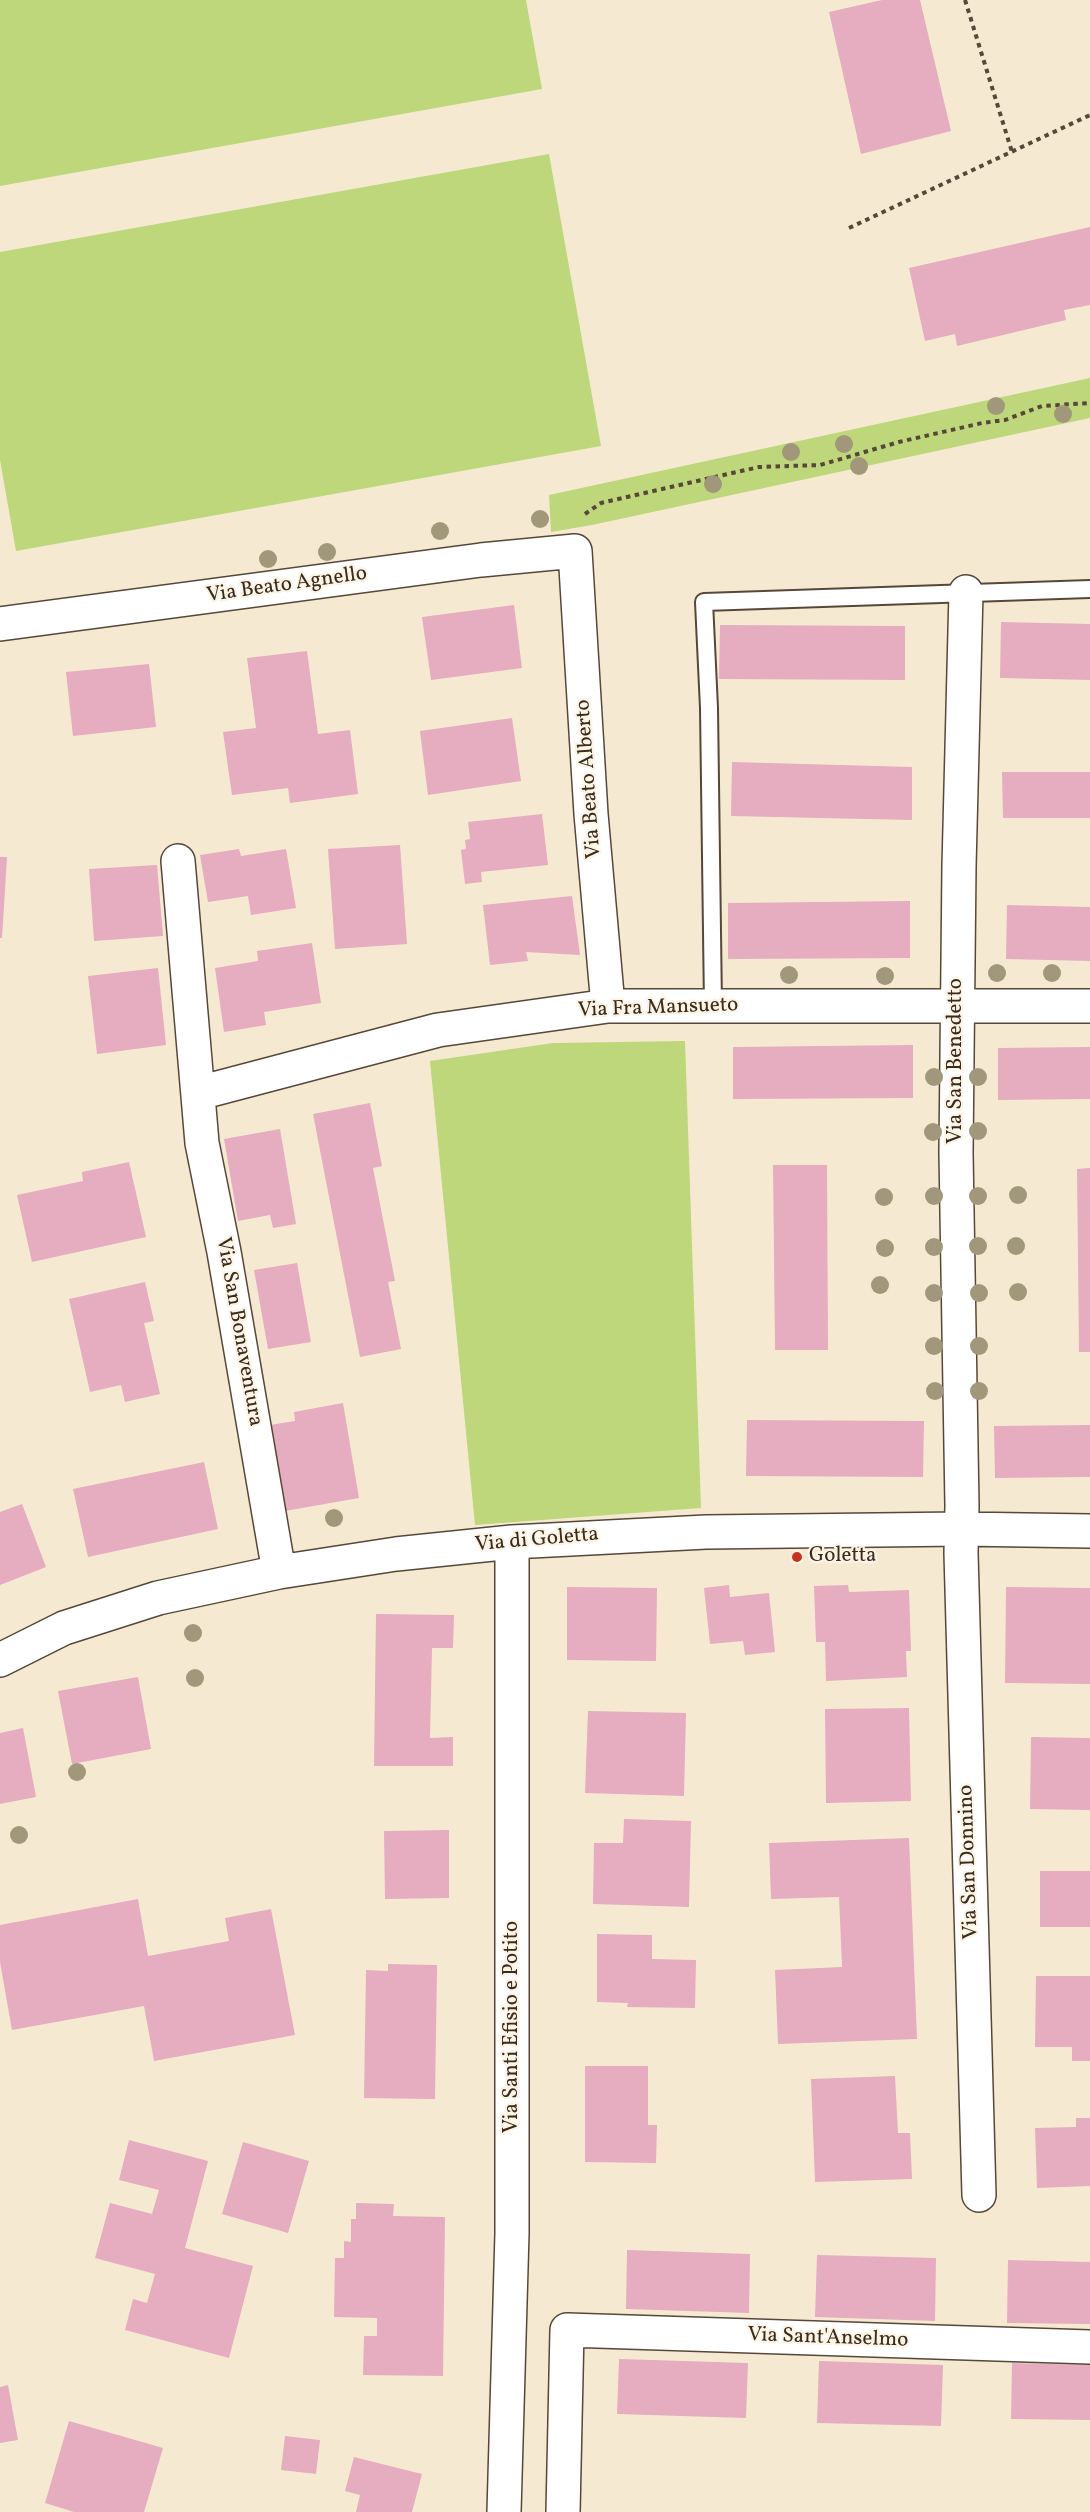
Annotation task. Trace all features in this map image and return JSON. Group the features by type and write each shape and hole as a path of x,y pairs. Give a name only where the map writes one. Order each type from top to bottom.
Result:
{"street":[{"name":"Via Beato Agnello","path":"0,624 481,560 575,551"},
{"name":"Via Beato Alberto","path":"575,551 591,814 608,1006"},
{"name":"Via San Benedetto","path":"962,1529 956,1005 966,592"},
{"name":"Via San Bonaventura","path":"178,861 202,1143 224,1252 279,1572"},
{"name":"Via Fra Mansueto","path":"199,1093 438,1030 608,1006 1090,1006"},
{"name":"Via di Goletta","path":"0,1660 64,1628 158,1598 279,1572 396,1554 512,1542 706,1532 962,1529 1090,1531"},
{"name":"Via San Donnino","path":"962,1529 979,2195"},
{"name":"Via Santi Efisio e Potito","path":"504,2512 512,2234 514,1562 512,1542"},
{"name":"Via Sant'Anselmo","path":"563,2512 567,2330 1090,2347"}],"lane":[{"path":"713,1006 709,708 704,602 1090,589"}],"path":[{"path":"965,0 1012,152"},
{"path":"849,228 1090,115"},
{"path":"575,551 578,527 584,514 602,503 759,467 820,465 899,442 1005,420 1042,406 1090,402"}],"green space":[{"path":"0,0 526,0 542,89 0,186"},
{"path":"549,154 601,446 16,551 0,460 0,252"},
{"path":"1090,378 1090,418 551,532 549,495"},
{"path":"685,1041 701,1508 475,1525 430,1061 553,1043"}],"building":[{"path":"882,0 920,0 951,131 861,154 829,12"},
{"path":"1090,227 1090,305 1064,310 1066,320 957,346 955,334 925,341 909,268"},
{"path":"514,605 522,668 431,680 422,617"},
{"path":"1001,622 1090,624 1090,680 1000,678"},
{"path":"720,625 905,626 905,680 719,679"},
{"path":"307,651 318,734 350,730 358,794 290,803 288,788 232,795 223,732 256,728 247,658"},
{"path":"149,664 156,727 73,736 66,672"},
{"path":"512,718 521,781 428,795 420,731"},
{"path":"732,762 912,767 912,820 731,816"},
{"path":"1002,772 1090,772 1090,818 1003,818"},
{"path":"542,814 548,865 481,872 482,882 465,884 461,850 466,849 465,840 470,839 468,822"},
{"path":"400,845 407,944 335,949 328,849"},
{"path":"239,849 241,856 286,849 296,908 251,915 248,896 208,902 200,855"},
{"path":"0,857 7,857 2,938 0,938"},
{"path":"157,865 163,936 94,941 89,869"},
{"path":"572,896 580,955 526,952 528,961 490,965 483,905"},
{"path":"910,901 910,958 728,959 728,903"},
{"path":"1007,905 1090,907 1090,961 1006,959"},
{"path":"312,943 321,1003 264,1012 266,1025 224,1032 215,968 258,961 257,951"},
{"path":"158,968 166,1045 97,1054 88,976"},
{"path":"913,1045 913,1098 733,1099 733,1047"},
{"path":"1090,1047 1090,1099 998,1100 998,1048"},
{"path":"370,1103 382,1166 373,1168 395,1281 388,1282 401,1349 360,1357 313,1114"},
{"path":"280,1129 296,1224 273,1228 270,1215 238,1221 224,1139"},
{"path":"129,1162 146,1237 32,1262 17,1195 83,1181 82,1172"},
{"path":"773,1165 827,1165 828,1350 775,1350"},
{"path":"1090,1168 1090,1352 1079,1352 1077,1169"},
{"path":"297,1263 311,1342 268,1349 254,1270"},
{"path":"145,1282 154,1321 144,1323 160,1394 125,1402 121,1385 90,1392 69,1299"},
{"path":"343,1403 359,1498 285,1511 270,1425 295,1421 294,1412"},
{"path":"747,1420 924,1421 923,1477 746,1476"},
{"path":"1090,1425 1090,1477 995,1478 994,1426"},
{"path":"204,1462 218,1529 88,1557 73,1489"},
{"path":"22,1504 46,1567 0,1585 0,1512"},
{"path":"729,1585 730,1597 769,1593 775,1652 745,1655 743,1641 710,1644 704,1588"},
{"path":"848,1585 849,1592 909,1590 911,1651 906,1651 907,1677 826,1681 825,1642 816,1642 814,1586"},
{"path":"567,1587 657,1588 656,1661 567,1660"},
{"path":"1006,1587 1090,1588 1090,1684 1005,1683"},
{"path":"376,1614 454,1615 453,1648 432,1648 430,1738 453,1737 453,1766 374,1766"},
{"path":"138,1677 151,1749 72,1764 58,1691"},
{"path":"909,1708 911,1801 826,1803 825,1709"},
{"path":"588,1711 686,1713 684,1796 585,1793"},
{"path":"23,1728 36,1797 0,1804 0,1733"},
{"path":"1031,1737 1090,1738 1090,1810 1030,1809"},
{"path":"624,1819 691,1821 689,1907 593,1904 594,1843 623,1843"},
{"path":"449,1830 449,1898 385,1899 384,1831"},
{"path":"909,1838 917,2039 778,2044 775,1970 842,1967 839,1897 771,1899 769,1843"},
{"path":"1040,1871 1090,1871 1090,1927 1040,1927"},
{"path":"138,1899 148,1956 229,1941 225,1918 271,1909 295,2035 154,2061 144,2006 12,2030 0,1962 0,1925"},
{"path":"597,1934 652,1935 652,1959 696,1960 695,2008 627,2007 628,2003 597,2002"},
{"path":"388,1964 437,1965 435,2099 364,2098 366,1970 388,1971"},
{"path":"1036,1976 1090,1976 1090,2061 1072,2061 1072,2047 1035,2047"},
{"path":"585,2066 648,2066 648,2125 657,2125 656,2163 585,2162"},
{"path":"895,2076 898,2133 910,2133 912,2179 815,2182 811,2079"},
{"path":"1076,2118 1090,2118 1090,2186 1037,2188 1035,2128 1076,2127"},
{"path":"129,2140 208,2161 185,2248 253,2266 229,2358 125,2330 133,2299 147,2303 155,2274 95,2258 110,2203 152,2214 159,2190 119,2180"},
{"path":"243,2142 309,2161 288,2233 222,2214"},
{"path":"356,2203 394,2204 393,2216 445,2217 443,2376 363,2375 364,2336 377,2336 377,2318 334,2317 335,2258 344,2258 344,2241 351,2242 351,2219 356,2219"},
{"path":"627,2250 750,2254 749,2313 626,2309"},
{"path":"817,2255 936,2258 935,2321 815,2317"},
{"path":"1008,2260 1090,2262 1090,2324 1007,2323"},
{"path":"619,2359 748,2363 746,2418 617,2414"},
{"path":"819,2361 943,2365 941,2426 817,2423"},
{"path":"1012,2363 1090,2365 1090,2420 1011,2419"},
{"path":"8,2385 18,2440 0,2443 0,2387"},
{"path":"69,2421 163,2448 144,2512 74,2512 45,2503"},
{"path":"285,2436 320,2440 316,2474 281,2470"},
{"path":"354,2457 422,2474 412,2512 356,2512 360,2495 345,2491"}],"place":[{"name":"Goletta","path":"797,1557"}]}
